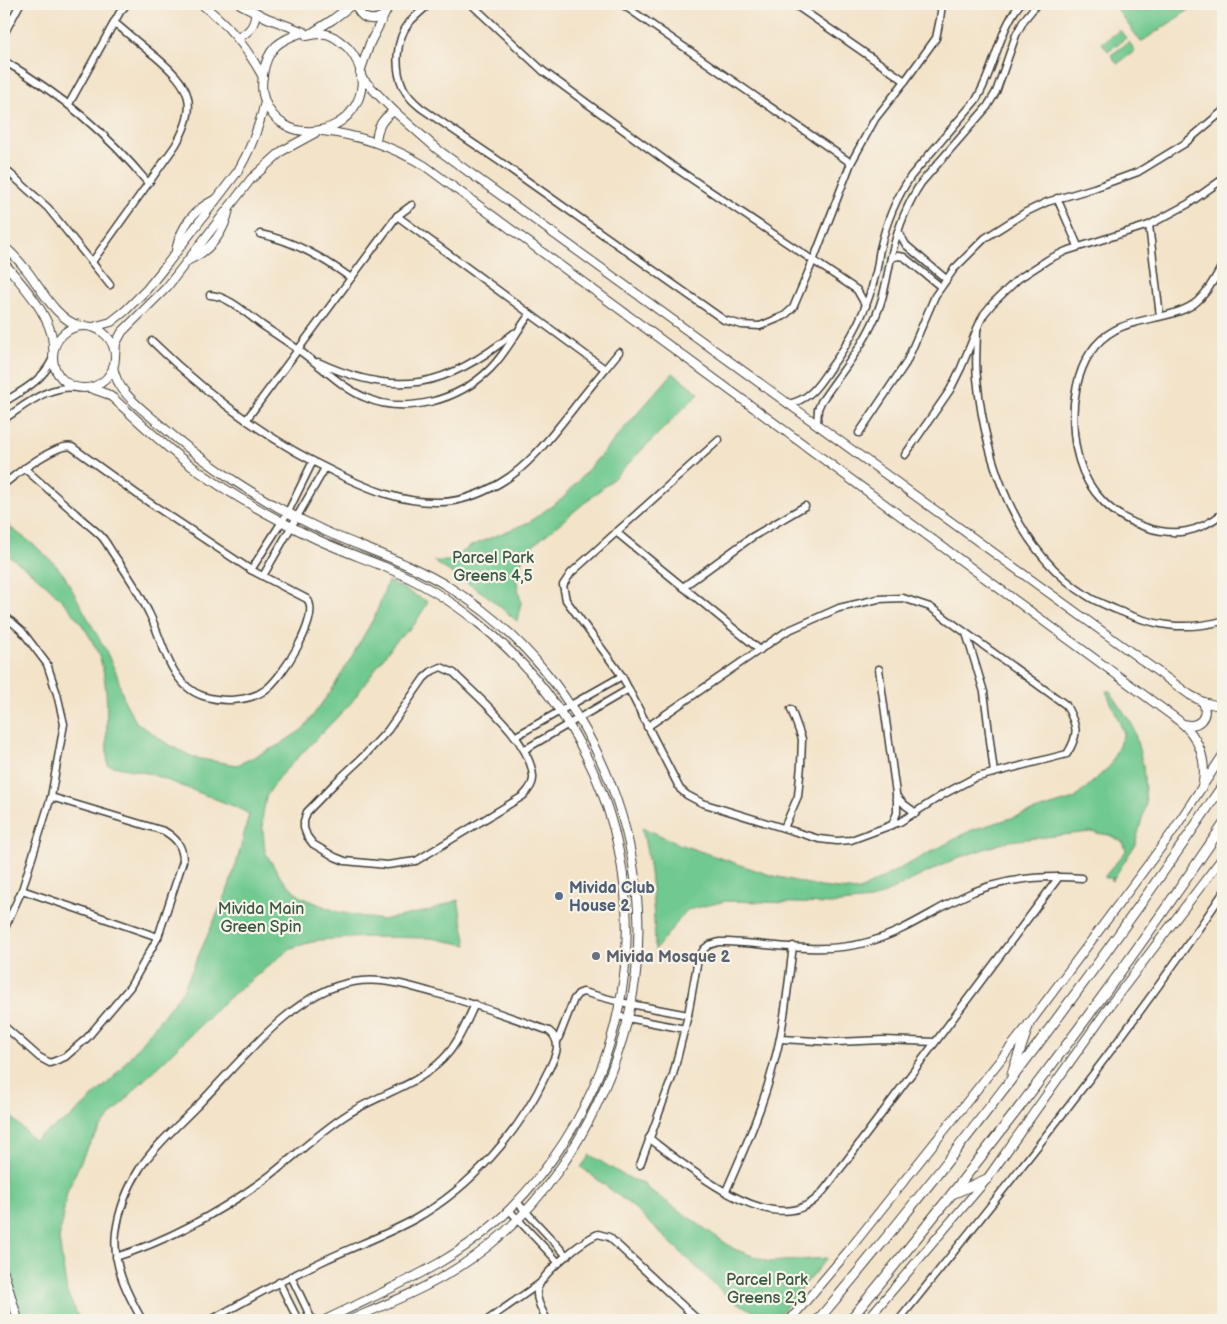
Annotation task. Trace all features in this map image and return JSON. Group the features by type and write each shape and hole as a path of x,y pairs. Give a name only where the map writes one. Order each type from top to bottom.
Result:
{"main road":[{"path":"818,1320 924,1192 1008,1083 1137,908 1223,785"},
{"path":"850,1320 952,1194 1127,962 1223,825"},
{"path":"1008,1083 1028,1024"},
{"path":"952,1194 987,1179"}],"street":[{"path":"4,34 20,4"},
{"path":"69,104 114,22 127,4"},
{"path":"201,4 222,21 238,38 263,77"},
{"path":"240,4 306,34"},
{"path":"306,34 332,20 355,4 360,15 366,18 371,20 383,16"},
{"path":"90,388 100,384 108,377 113,367 116,343 122,332 155,300 266,164 299,140 335,126 347,117 356,105 361,92 361,74 370,43 390,4"},
{"path":"429,4 409,22 398,46 400,79 410,99 724,320 742,325 760,326 784,316 795,303 851,163 874,119 905,81 936,38 942,4"},
{"path":"471,4 543,71 674,167 857,290 866,306"},
{"path":"622,4 851,163"},
{"path":"794,4 905,81"},
{"path":"788,404 804,399 811,394 844,350 866,306 886,228 899,196 911,176 976,100 984,87 1004,30 1020,4"},
{"path":"817,424 820,402 854,357 868,333 880,306 898,231 914,194 986,108 996,92 1016,35 1024,20 1037,4"},
{"path":"238,38 251,29 254,24 255,12"},
{"path":"92,262 175,146 184,131 188,113 188,99 185,87 172,71 114,22"},
{"path":"1202,787 1203,757 1194,736 1184,724 425,166 393,148 376,142 340,133 301,131 286,126 273,115 265,102 261,89 265,60 275,47 288,37 306,34 326,34 342,42 354,55 361,74 394,111 437,149 1190,695 1203,702 1223,707"},
{"path":"4,61 34,79 69,104 109,140 148,183"},
{"path":"4,246 28,272 60,313 70,322 93,327 111,322 125,311 160,274 247,155 255,138 265,102"},
{"path":"376,142 380,124 386,116 394,111"},
{"path":"859,433 906,363 929,308 946,279 985,238 1026,212 1057,198 1094,188 1138,172 1184,144 1223,111"},
{"path":"954,125 964,132"},
{"path":"4,168 48,208 110,285"},
{"path":"905,455 950,390 980,322 993,303 1018,279 1049,259 1078,246 1149,225 1188,204 1223,179"},
{"path":"1057,198 1078,246"},
{"path":"176,253 182,230 188,220 196,211 216,199"},
{"path":"246,420 397,216 412,205"},
{"path":"187,261 208,249 216,240 223,230 230,207"},
{"path":"208,209 221,218"},
{"path":"397,216 605,369"},
{"path":"1149,225 1160,316"},
{"path":"898,231 906,245 946,279"},
{"path":"260,234 281,239 316,255 351,278"},
{"path":"182,245 194,253"},
{"path":"891,258 898,256 904,258 941,287"},
{"path":"4,263 23,286 48,324 53,339 52,360 54,368 60,378 68,384 79,388"},
{"path":"1223,264 1202,296 1195,303 1177,312 1115,330 1098,343 1085,360 1077,380 1074,442 1083,474 1103,502 1130,522 1162,532 1184,532 1204,526 1223,513"},
{"path":"210,295 223,298 308,357 341,372 366,379 395,383 421,381 443,376 476,362 517,331"},
{"path":"308,357 338,381 366,398 384,403 420,404 451,396 477,381 504,353 530,314"},
{"path":"53,351 55,343 67,330 84,326"},
{"path":"93,327 107,336 113,346 115,356"},
{"path":"977,329 977,376 983,424 996,469 1014,513 1034,546 1059,575 1090,598 1150,623 1177,627 1204,626 1223,621"},
{"path":"152,341 192,378 275,440 325,468 388,496 436,502 451,501 471,496 501,482 529,460 558,428 618,352"},
{"path":"4,402 35,383 45,372 52,360"},
{"path":"113,367 116,381 121,389 190,451 288,512 331,534 407,564 458,593 498,623 552,679 570,706 595,749 622,814 638,896 639,926 635,981 628,1018 608,1082 587,1127 560,1170 526,1210 481,1252 460,1267 424,1287 350,1320"},
{"path":"824,377 834,384"},
{"path":"4,419 47,392 64,387 90,388 107,394 156,438 203,474 282,522 343,551 399,573 451,602 474,619 515,655 536,677 569,724 600,785 618,846 626,904 626,960 620,1002 606,1056 585,1106 552,1161 517,1202 475,1240 440,1264 325,1320"},
{"path":"647,727 787,631 839,608 878,599 904,598 930,607 1066,705 1076,724 1074,742 1066,754 974,778 944,794 916,813 892,825 851,840 820,839 702,803 687,796 674,780 647,727 629,689 622,676 566,600 563,585 571,573 719,440"},
{"path":"4,484 24,468 62,446 72,447 141,497 251,570 307,599 311,604 312,610 308,624 287,665 265,691 245,698 223,700 203,696 190,690 178,676 150,613 127,573 101,536 24,468"},
{"path":"251,570 288,512 313,461"},
{"path":"263,576 325,468"},
{"path":"683,587 752,537 805,506"},
{"path":"616,532 760,650"},
{"path":"4,615 22,631 47,664 64,724 51,797 22,890 4,930"},
{"path":"966,633 984,692 994,773"},
{"path":"441,668 454,674 516,736 524,750 534,778 530,788 523,796 416,861 387,865 345,861 313,844 304,828 304,820 308,812 388,730 424,678 432,670 441,668"},
{"path":"880,669 896,796 896,813 892,825"},
{"path":"516,736 622,676"},
{"path":"524,750 629,689"},
{"path":"1184,724 1194,725 1200,722 1205,712 1203,702"},
{"path":"784,828 798,796 801,765 802,740 791,709"},
{"path":"790,1320 849,1250 1028,1024 1172,834 1223,755"},
{"path":"896,796 916,813"},
{"path":"4,1026 33,1053 50,1063 65,1057 87,1038 130,987 158,937 183,861 183,852 180,845 172,836 164,831 51,797"},
{"path":"867,1320 987,1179 1111,1004 1223,857"},
{"path":"649,1138 687,1167 753,1205 774,1210 799,1208 810,1203 834,1177 1059,877"},
{"path":"640,1165 673,1075 685,1029 698,960 704,948 708,945 720,942 825,948 865,943 888,937 910,927 960,897 995,884 1059,877 1082,878"},
{"path":"22,890 158,937"},
{"path":"899,1320 1015,1176 1123,1037 1223,893"},
{"path":"726,1191 751,1132 780,1040 793,946"},
{"path":"142,1320 125,1288 116,1257 119,1218 127,1193 140,1169 157,1147 275,1026 302,1003 331,988 351,982 371,980 400,983 475,1004 549,1031 557,1042"},
{"path":"211,1320 291,1276 416,1218 442,1201 467,1181 500,1147 528,1109 550,1068 557,1050 557,1042 574,999 578,994 589,992 620,1002 688,1015"},
{"path":"116,1257 166,1238 215,1214 265,1179 348,1114 425,1074 442,1060 456,1044 475,1004"},
{"path":"617,1016 685,1029"},
{"path":"780,1040 935,1042"},
{"path":"517,1202 567,1256"},
{"path":"509,1210 559,1263"},
{"path":"488,1319 539,1284 567,1256 598,1234 609,1237 698,1320"},
{"path":"4,1273 18,1320"},
{"path":"291,1276 312,1320"},
{"path":"279,1282 298,1320"},
{"path":"539,1284 537,1293 547,1320"},
{"path":"4,1311 7,1320"}],"green space":[{"path":"1113,4 1198,4 1141,42"},
{"path":"1120,30 1126,38 1108,51 1102,43"},
{"path":"1129,42 1135,51 1117,64 1111,55"},
{"name":"Parcel Park Greens 4,5","path":"673,373 699,393 612,480 530,548 522,559 517,582 521,603 517,621 486,595 433,561 450,561 471,546 529,522 563,498"},
{"name":"Mivida Main Green Spin","path":"4,523 44,553 64,575 106,651 117,675 124,700 136,722 169,745 195,758 237,765 279,745 303,729 333,688 375,616 388,581 428,602 414,625 394,643 351,703 278,778 266,797 262,820 265,852 281,878 301,897 338,912 382,920 428,911 458,900 467,945 431,938 365,937 319,940 291,948 226,1000 140,1084 102,1126 86,1150 67,1192 59,1239 67,1293 80,1320 22,1320 16,1306 4,1263 4,1108 33,1140 70,1118 113,1078 182,992 227,892 249,814 236,807 151,774 108,765 107,701 102,666 95,646 86,630 48,586 4,553"},
{"path":"1106,691 1110,691 1133,726 1143,765 1146,804 1135,845 1112,881 1112,878 1105,878 1105,876 1126,851 1123,842 1109,835 1090,832 1009,841 957,858 871,900 830,904 726,901 687,910 655,950 652,889 642,829 644,828 679,844 770,875 821,887 858,891 972,830 1074,799 1110,766 1124,733"},
{"name":"Parcel Park Greens 2,3","path":"590,1155 624,1175 644,1183 647,1188 734,1249 769,1262 827,1258 775,1320 759,1320 753,1311 731,1300 632,1206 581,1167"}],"place":[{"name":"Mivida Club House 2","path":"559,896"},
{"name":"Mivida Mosque 2","path":"596,956"}]}
